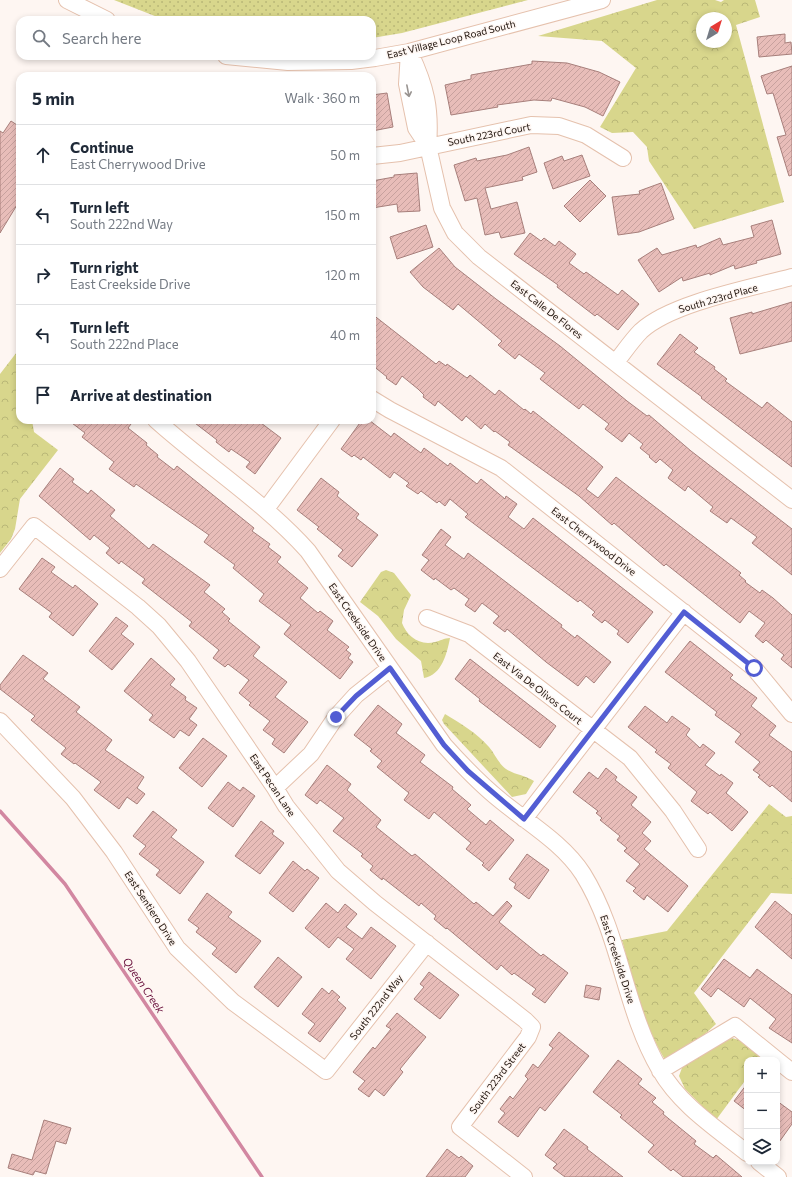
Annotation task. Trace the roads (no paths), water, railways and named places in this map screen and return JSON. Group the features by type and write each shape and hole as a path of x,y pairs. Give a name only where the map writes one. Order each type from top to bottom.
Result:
{"street":[{"path":"67,0 99,16"},
{"name":"East Village Loop Road South","path":"376,57 409,52 602,0"},
{"path":"409,52 422,79 430,120 428,146"},
{"name":"East Village Loop Road South","path":"267,60 288,62 322,62 357,60"},
{"name":"South 223rd Court","path":"376,156 400,153 531,125 559,126 586,135 623,158"},
{"name":"East Calle De Flores","path":"428,146 442,208 455,233 479,257 792,500"},
{"name":"South 223rd Place","path":"616,362 641,331 666,314 792,277"},
{"name":"East Cherrywood Drive","path":"376,401 501,468 754,668 792,714"},
{"name":"East Creekside Drive","path":"161,424 288,528 308,550 440,739 468,771 565,852 582,872 596,896 607,921 640,1027 660,1071 689,1108 744,1151"},
{"path":"266,509 329,424"},
{"name":"East Pecan Lane","path":"0,569 34,526 138,607 159,626 188,661 286,806 338,871 375,903 526,1020 532,1027"},
{"path":"524,819 592,729 684,612"},
{"name":"East Via De Olivos Court","path":"427,618 469,634 630,758 673,811 698,849"},
{"path":"275,788 311,754 336,717 356,696 390,668"},
{"name":"East Sentiero Drive","path":"0,721 73,798 114,852 177,948 233,1002 326,1071"},
{"name":"South 222nd Way","path":"326,1071 427,943"},
{"path":"660,1071 734,1026 773,1057"},
{"name":"South 223rd Street","path":"524,1177 460,1127 528,1037 532,1027"},
{"path":"780,1062 792,1072"},
{"path":"763,1165 778,1177"}],"waterway":[{"name":"Queen Creek","path":"0,811 65,884 262,1177"}]}
